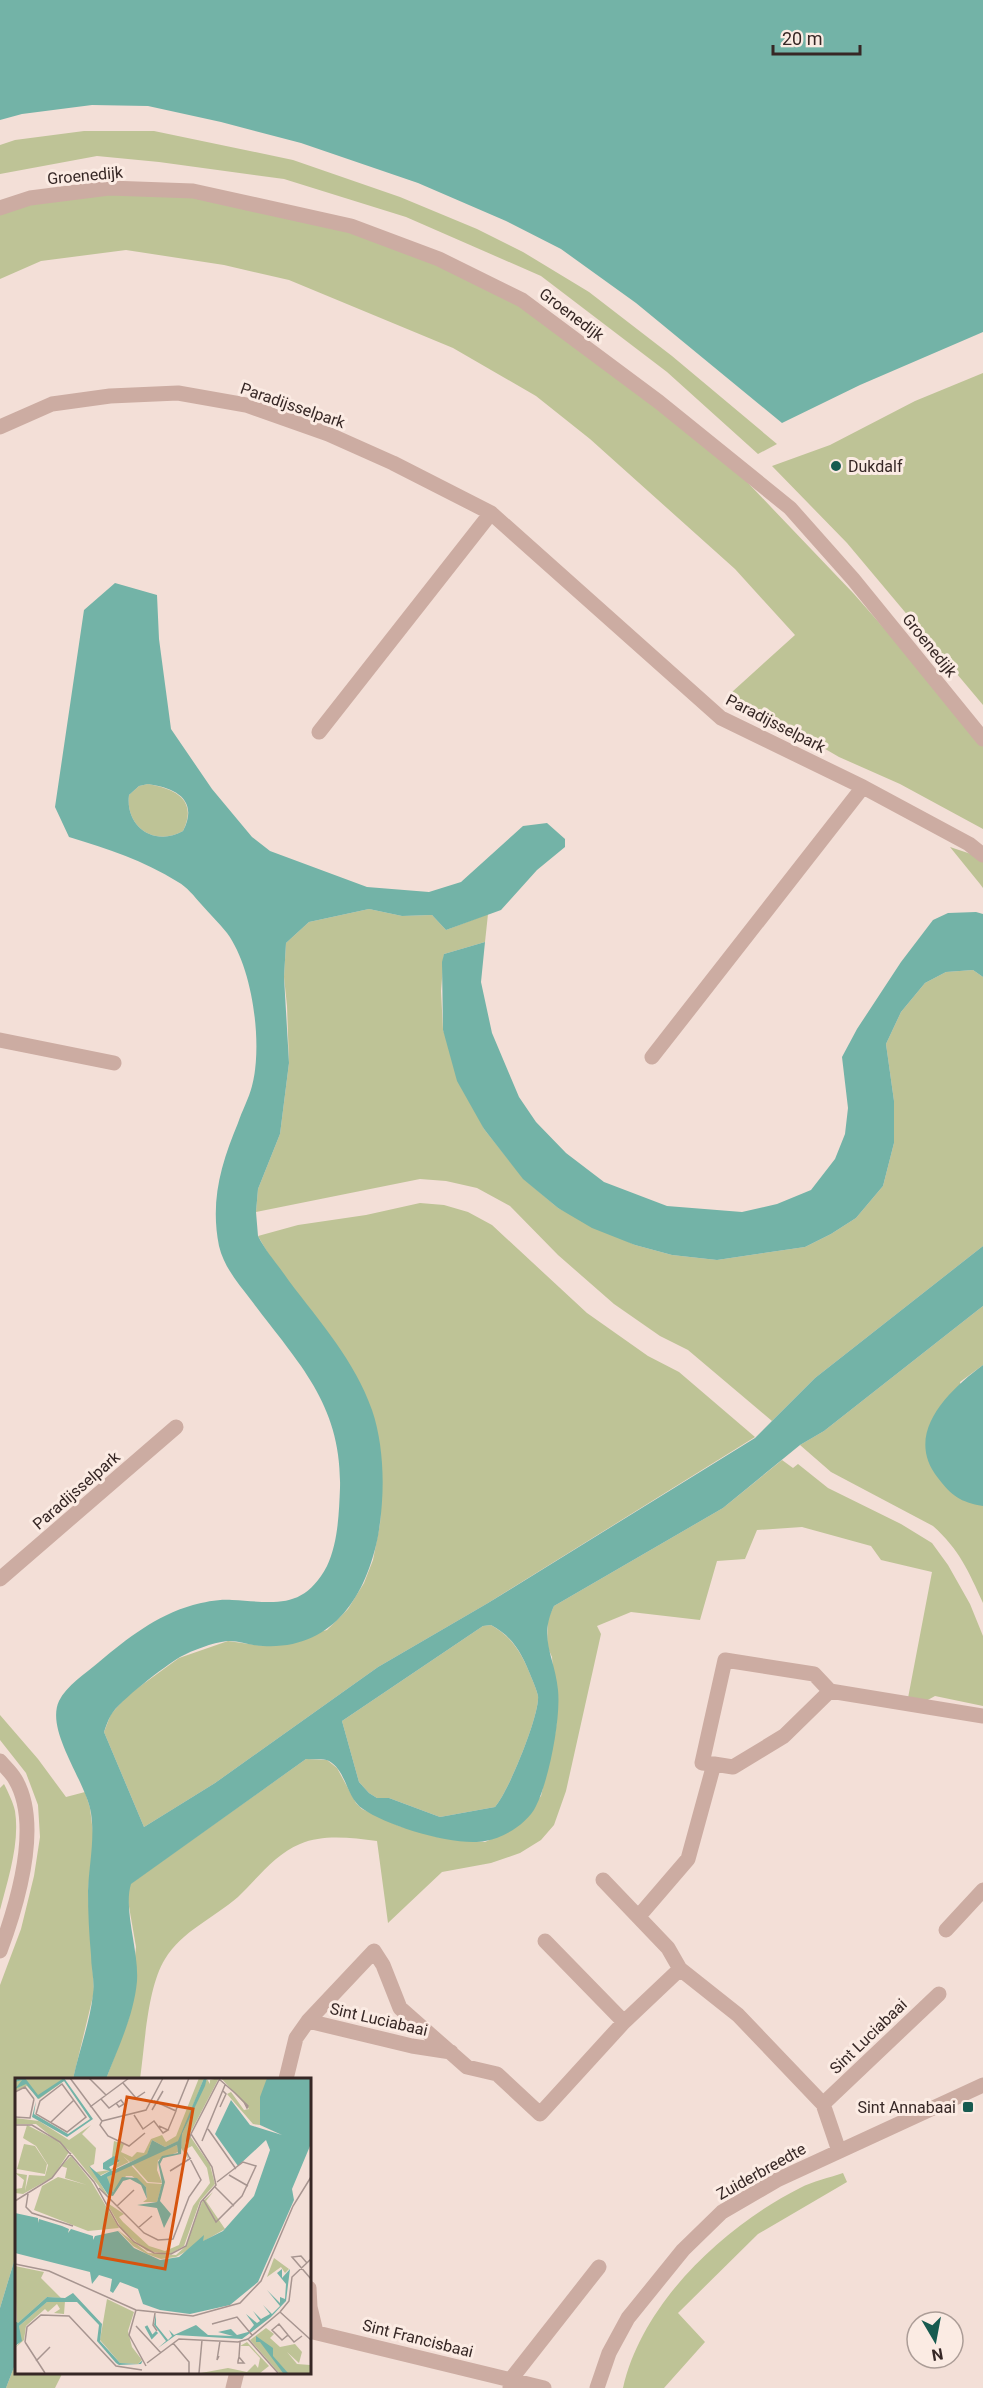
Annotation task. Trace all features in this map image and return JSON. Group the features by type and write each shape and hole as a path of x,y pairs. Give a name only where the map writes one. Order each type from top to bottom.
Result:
{"street":[{"name":"Groenedijk","path":"0,208 30,198 109,188 193,191 351,226 439,259 522,300 659,402 790,508 853,579 983,739"},
{"name":"Paradijsselpark","path":"0,427 52,404 110,396 178,393 246,405 328,434 393,463 491,513 721,718 863,787 969,844 983,855"},
{"path":"319,732 491,513"},
{"path":"652,1057 863,787"},
{"path":"0,1040 114,1063"},
{"name":"Paradijsselpark","path":"0,1579 176,1428"},
{"path":"830,1691 784,1736 733,1767 702,1763 725,1660 814,1674 830,1691 983,1716"},
{"path":"0,1761 15,1779 26,1809 27,1836 9,1926 0,1951"},
{"path":"639,1916 688,1859 714,1764"},
{"path":"603,1880 669,1948 680,1969 738,2015 823,2104 839,2151"},
{"path":"946,1930 983,1890"},
{"path":"545,1941 624,2022"},
{"name":"Sint Luciabaai","path":"308,2021 374,1952 383,1965 400,2008 467,2067 497,2074 540,2114 624,2022 680,1969"},
{"name":"Sint Luciabaai","path":"823,2104 939,1994"},
{"path":"286,2078 296,2038 308,2021"},
{"name":"Sint Luciabaai","path":"308,2021 412,2046 451,2052"},
{"name":"Zuiderbreedte","path":"597,2388 609,2353 628,2318 682,2250 722,2212 777,2180 983,2085"},
{"path":"510,2384 599,2267"},
{"name":"Sint Francisbaai","path":"310,2307 312,2331 510,2384 544,2388"},
{"path":"233,2388 237,2373"}],"green space":[{"path":"84,131 154,131 293,160 400,197 477,229 523,252 589,292 672,356 777,444 758,454 667,372 541,276 406,217 284,179 159,162 97,156 0,174 0,145 15,140"},
{"path":"135,184 304,211 491,278 707,440 854,594 983,741 983,829 900,784 839,757 739,699 732,692 795,635 735,569 590,439 536,396 453,348 289,280 224,265 126,250 41,261 0,279 0,213 66,194"},
{"path":"983,373 983,705 847,543 772,466 830,445 915,401"},
{"path":"148,784 167,789 182,798 188,811 183,831 162,837 144,831 137,825 129,806 129,795 139,786"},
{"path":"950,847 983,858 983,888 980,884"},
{"path":"369,909 402,916 432,915 446,930 488,914 485,942 444,954 441,991 443,1030 484,1129 524,1179 558,1208 635,1245 672,1255 717,1260 805,1247 856,1218 883,1186 894,1143 894,1101 886,1044 901,1012 925,983 946,972 973,970 983,977 983,1246 815,1378 772,1421 688,1350 660,1336 614,1304 558,1255 510,1206 477,1188 446,1181 420,1179 256,1212 258,1189 280,1134 289,1063 284,977 286,943 309,922"},
{"path":"420,1203 444,1205 468,1212 492,1225 587,1313 648,1356 679,1372 755,1437 488,1603 378,1667 215,1783 144,1827 104,1732 111,1714 128,1695 179,1658 228,1641 263,1646 327,1630 348,1609 364,1583 373,1560 380,1524 382,1491 380,1449 258,1236 298,1225 366,1215"},
{"path":"983,1306 983,1365 960,1382 983,1506 983,1603 957,1552 933,1526 831,1472 800,1445 824,1431"},
{"path":"782,1460 793,1468 798,1464 828,1488 901,1524 932,1543 948,1565 970,1604 983,1636 983,1706 935,1696 924,1702 908,1698 932,1572 881,1560 871,1546 802,1527 757,1530 745,1559 717,1561 700,1620 631,1612 597,1626 601,1634 566,1791 554,1825 541,1840 520,1853 491,1863 442,1872 388,1923 377,1841 328,1838 309,1841 291,1848 274,1860 229,1905 189,1933 172,1949 159,1971 150,2001 140,2078 106,2078 129,2018 136,1947 127,1895 130,1884 306,1759 327,1760 337,1768 356,1803 362,1809 399,1826 437,1837 458,1840 485,1842 503,1834 541,1796 555,1734 557,1720 552,1657 547,1646 548,1618 554,1606 723,1508"},
{"path":"491,1625 517,1648 538,1696 534,1719 522,1753 501,1799 495,1807 440,1817 389,1798 377,1798 369,1793 359,1782 342,1721 483,1626"},
{"path":"0,1715 38,1759 66,1797 85,1792 90,1808 94,1841 88,1889 94,1992 73,2078 15,2078 15,2258 0,2308 0,1985 21,1929 34,1876 40,1837 38,1805 26,1773 0,1740"},
{"path":"4,1784 15,1811 16,1836 0,1910 0,1788"},
{"path":"843,2173 847,2182 758,2234 678,2313 705,2342 664,2388 623,2388 633,2357 648,2326 667,2297 690,2270 743,2223 771,2204 816,2181"},
{"path":"15,2365 15,2373 62,2373 55,2388 6,2388"}],"water":[{"path":"0,0 983,0 983,332 860,385 782,423 636,303 561,249 506,221 418,183 301,143 148,106 92,105 22,114 0,120"},
{"path":"115,583 157,595 159,639 171,729 212,789 252,837 270,851 367,887 429,892 461,882 523,826 547,823 565,839 565,847 537,870 501,910 446,930 432,915 402,916 369,909 309,922 286,943 284,977 289,1063 280,1134 258,1189 256,1212 258,1236 346,1358 365,1392 376,1425 381,1456 382,1505 378,1536 365,1579 355,1599 327,1629 308,1639 287,1645 258,1646 227,1641 197,1649 164,1668 116,1709 104,1732 144,1827 215,1783 378,1667 488,1603 755,1438 815,1378 983,1246 983,1306 824,1431 800,1445 723,1508 554,1606 549,1618 547,1638 558,1690 556,1732 541,1795 532,1812 515,1829 500,1837 472,1842 422,1834 388,1822 363,1809 353,1798 335,1765 327,1760 306,1759 131,1884 129,1905 137,1981 129,2019 106,2078 73,2078 93,1989 88,1899 92,1823 88,1800 57,1727 56,1713 59,1701 71,1685 131,1636 166,1615 193,1605 217,1600 286,1601 308,1591 327,1566 334,1548 340,1488 339,1458 334,1432 314,1386 232,1274 219,1246 216,1214 222,1168 252,1086 255,1069 256,1029 253,1007 249,986 236,948 224,929 184,886 138,861 69,837 55,807 84,610","holes":["148,784 176,792 186,804 188,811 183,831 162,837 144,831 137,825 129,806 129,795 139,786","491,1625 517,1648 538,1696 534,1719 522,1753 495,1807 440,1817 389,1798 377,1798 369,1793 359,1782 342,1721 483,1626"]},
{"path":"948,913 983,914 983,977 973,970 946,972 925,983 901,1012 886,1044 894,1101 894,1143 883,1186 856,1218 805,1247 717,1260 672,1255 635,1245 592,1228 558,1208 523,1179 484,1129 457,1081 443,1030 442,962 444,954 485,942 481,982 492,1033 519,1097 536,1122 566,1153 604,1182 667,1206 742,1212 777,1204 811,1190 835,1159 845,1134 848,1108 842,1057 857,1029 901,962 933,920"},
{"path":"983,1365 983,1506 962,1500 948,1489 928,1462 925,1445 934,1415 944,1401 956,1387"},
{"path":"15,2258 15,2365 6,2388 0,2388 0,2308"}],"place":[{"name":"Dukdalf","path":"836,466"},
{"name":"Sint Annabaai","path":"968,2107"}]}
